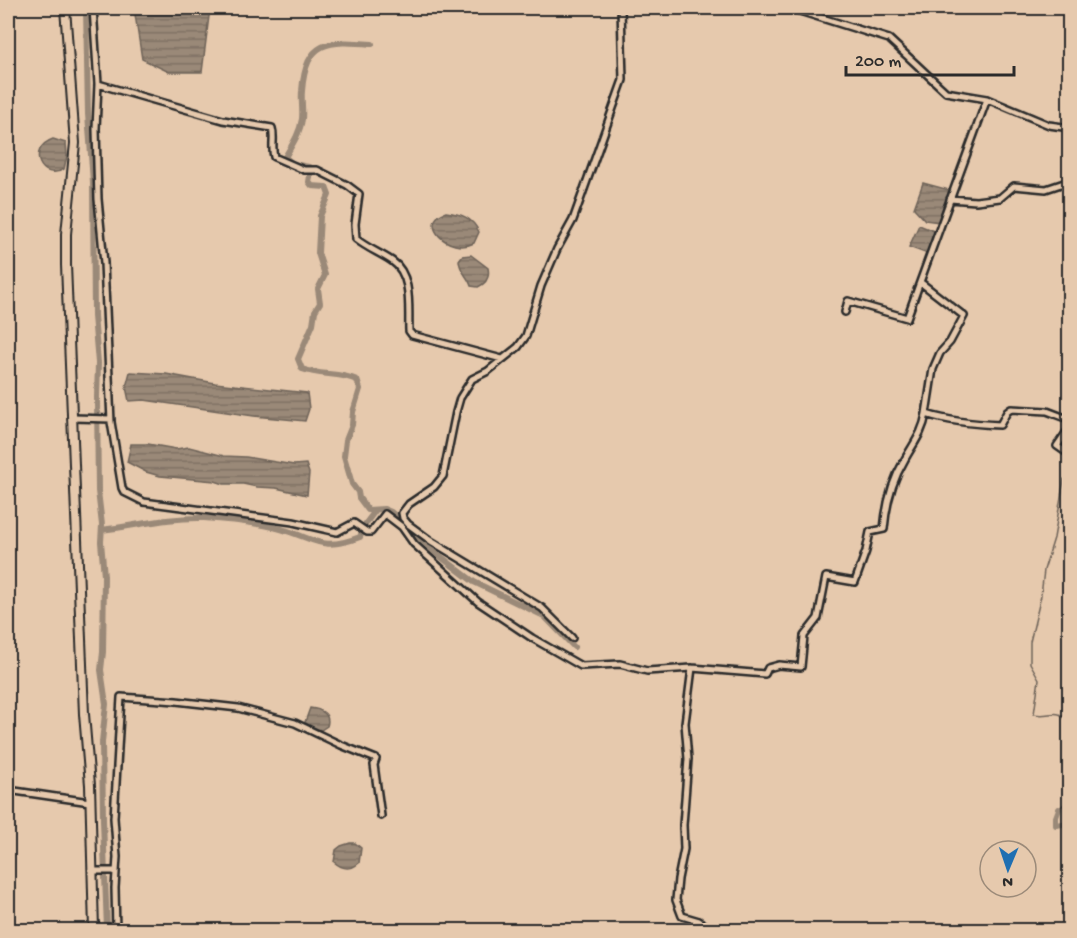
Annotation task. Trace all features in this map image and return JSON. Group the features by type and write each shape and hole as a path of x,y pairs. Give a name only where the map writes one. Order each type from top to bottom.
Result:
{"street":[{"path":"66,8 75,143 66,234 66,259 94,930"},
{"path":"93,8 98,84 96,129 98,199 104,263 109,419 124,492 135,499 162,505 293,522 337,532 354,523 367,532 371,532 382,516 388,515 405,531 414,544 478,602 532,639 581,666 620,664 647,671 692,668 751,674 765,674 768,668 779,665 801,667 804,636 818,618 826,577 855,582 870,532 884,529 889,499 897,476 904,459 922,430 933,369 940,353 950,342 964,316 920,282"},
{"path":"572,639 542,608 431,541 408,524 402,516 404,509 434,487 443,476 460,398 472,379 488,371 518,347 526,336 541,286 573,220 623,80 621,8"},
{"path":"790,8 889,39 946,92 987,99 1049,125 1070,128"},
{"path":"98,84 223,120 272,128 274,157 296,168 316,170 347,185 359,194 355,224 356,239 392,261 402,272 407,289 409,331 412,335 502,359"},
{"path":"845,312 848,301 907,318 987,99"},
{"path":"950,199 976,201 1000,198 1014,186 1046,189 1070,181"},
{"path":"926,414 958,422 1000,425 1011,409 1047,411 1068,419 1068,430 1057,446 1070,454"},
{"path":"73,418 109,419"},
{"path":"692,668 685,723 688,759 683,825 684,849 676,900 682,916 699,921 712,930"},
{"path":"116,930 114,809 121,698 238,708 295,723 376,759 374,765 381,816"},
{"path":"8,790 90,802"},
{"path":"92,871 116,871"}],"shaded area":[{"path":"134,8 210,8 202,72 169,72 142,59"},
{"path":"53,139 66,143 67,156 64,169 49,172 43,168 38,157 45,144"},
{"path":"923,183 949,190 939,222 925,220 914,208"},
{"path":"446,212 461,215 473,223 479,232 474,243 464,246 455,245 439,236 434,223"},
{"path":"919,225 934,231 935,234 928,254 909,247"},
{"path":"471,255 488,268 487,279 478,287 471,286 459,264 462,256"},
{"path":"130,372 166,374 215,383 307,393 309,409 305,421 144,400 129,401 126,387"},
{"path":"131,444 148,444 176,449 189,447 224,456 246,457 294,465 306,464 309,473 307,495 276,488 224,484 215,481 160,476 146,472 127,462"},
{"path":"310,708 326,715 327,726 321,730 305,722"},
{"path":"355,843 361,848 359,863 350,868 340,866 334,862 336,850"}],"waterway":[{"path":"86,8 88,114 93,182 94,316 98,363 98,491 104,576 101,670 106,704 102,742 107,930"},
{"path":"309,167 293,164 285,157 301,124 302,91 308,62 314,53 332,44 343,42 372,44"},
{"path":"311,170 309,182 312,186 326,187 329,195 320,216 318,253 325,275 318,289 320,303 298,359 302,369 357,380 360,389 344,456 352,484 359,498 368,510 384,509 391,512 436,553 474,582 544,616 574,647"},
{"path":"1064,479 1054,538 1044,570 1041,596 1030,642 1030,663 1039,679 1034,714 1059,714 1070,727"},
{"path":"102,530 165,520 203,518 262,525 327,544 360,537 375,511"},
{"path":"1059,809 1065,803 1064,774 1070,738"},
{"path":"1059,809 1056,825 1070,823"}]}
